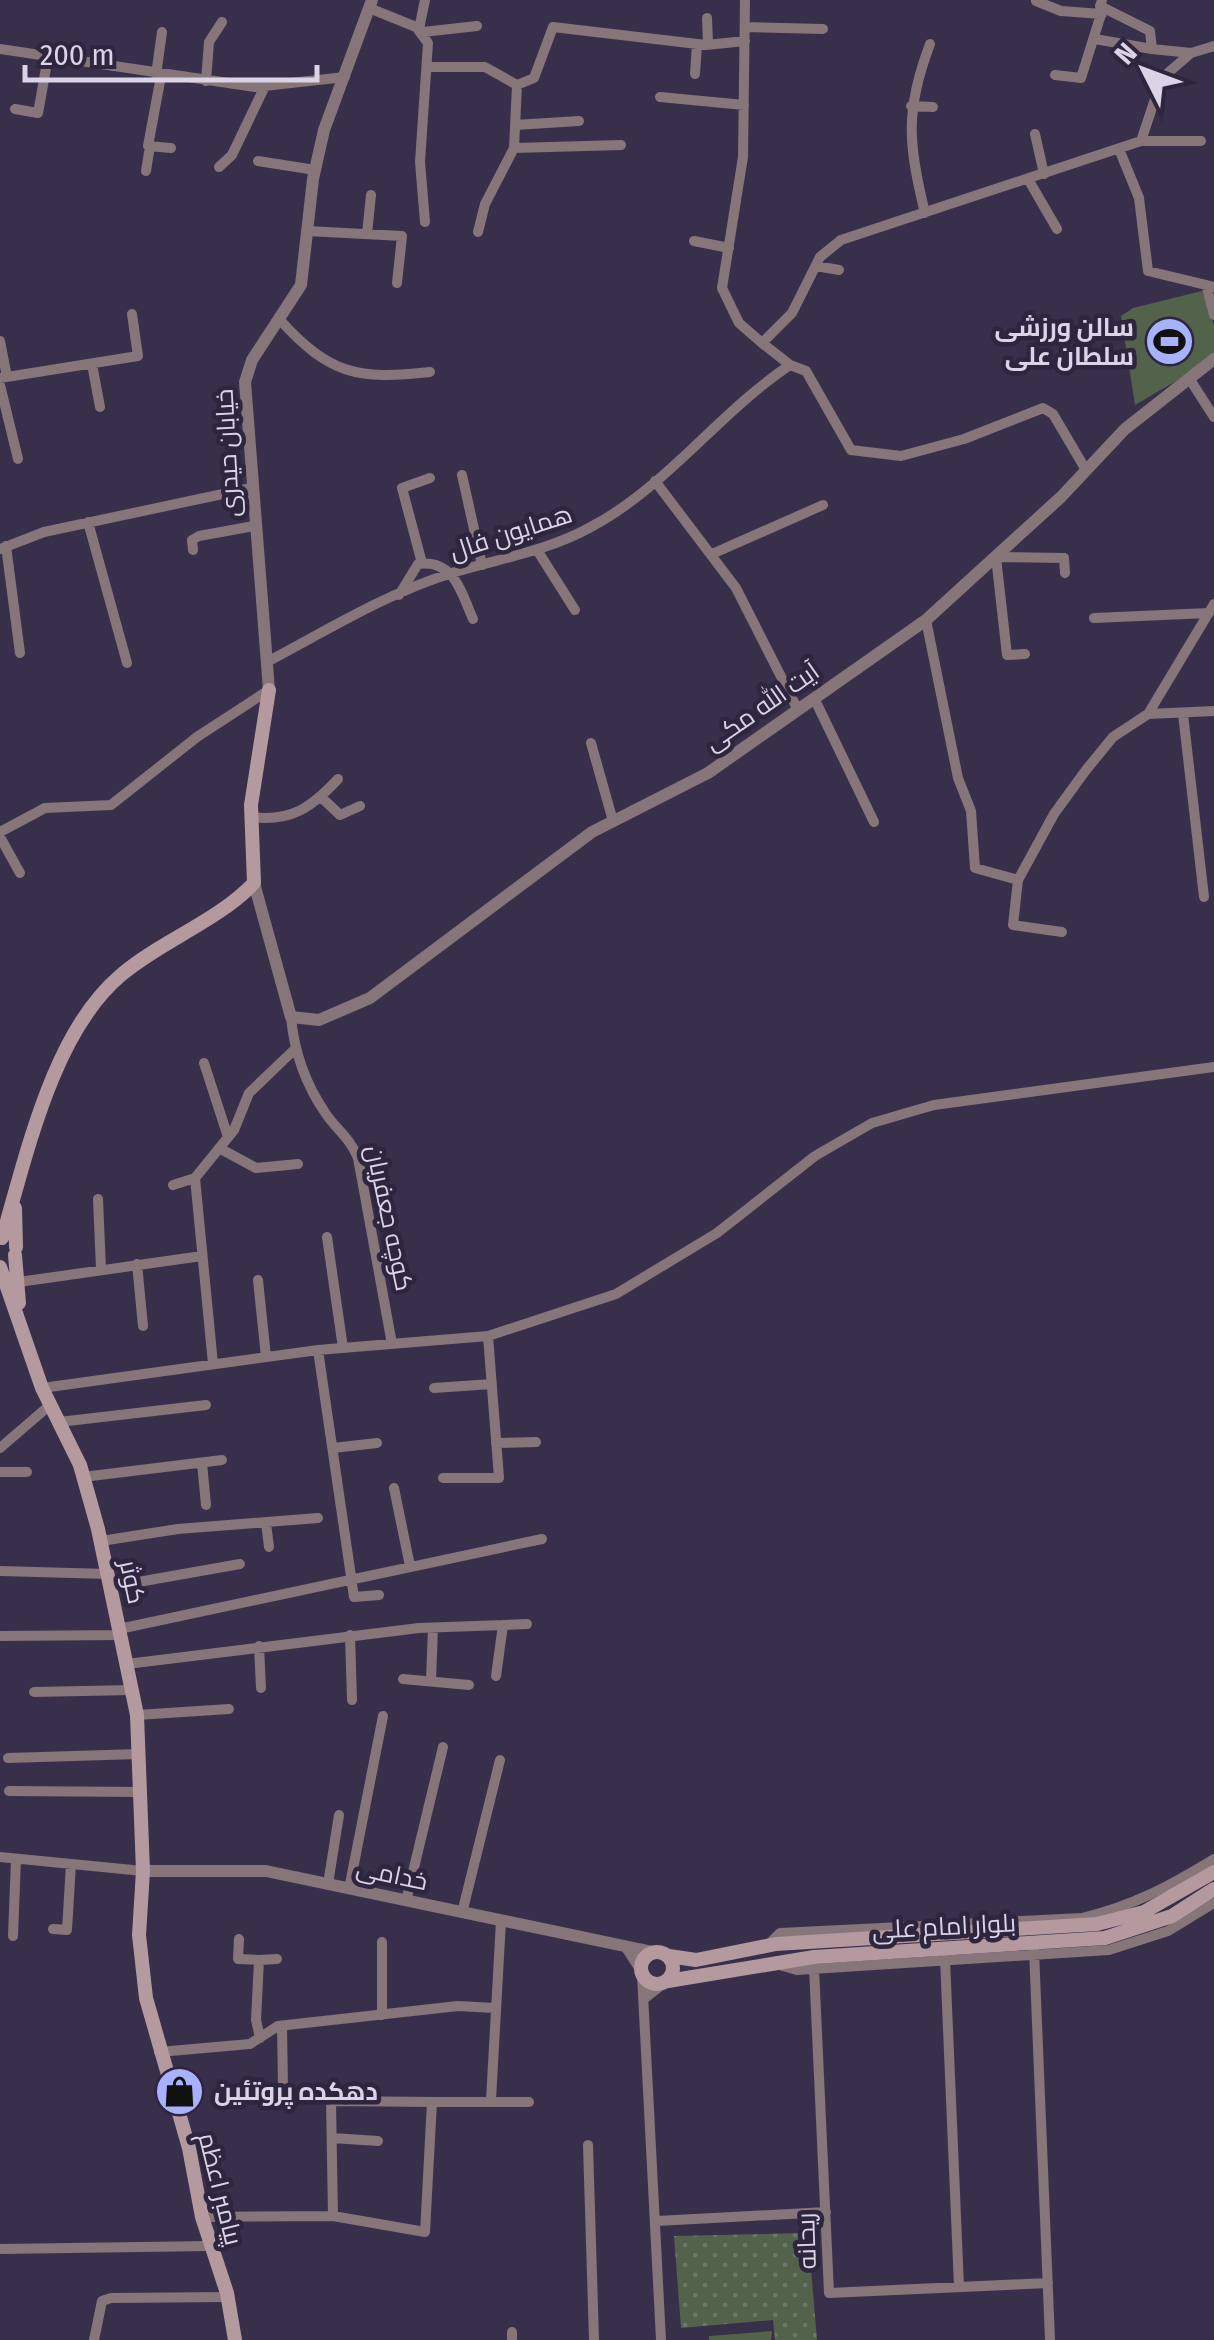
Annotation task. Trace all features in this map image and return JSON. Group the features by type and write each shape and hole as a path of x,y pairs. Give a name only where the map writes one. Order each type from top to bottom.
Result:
{"main road":[{"path":"16,1251 1,1238 54,1077 102,994 138,962 254,883 251,817 269,690"},
{"path":"14,1198 20,1314"},
{"path":"16,1251 0,1264 20,1314"},
{"name":"کوثر","path":"20,1314 42,1388 83,1478 101,1541 137,1715 143,1871"},
{"name":"پیامبر اعظم","path":"143,1871 140,1955 158,2052 189,2148 202,2217 228,2297 235,2340"},
{"name":"بلوار امام علی","path":"669,1956 696,1960 1030,1937 1120,1920 1166,1902 1214,1874"},
{"path":"653,1952 669,1956 673,1973 666,1982 648,1982 642,1972 644,1959 653,1952"},
{"name":"بلوار امام علی","path":"666,1982 767,1954"}],"street":[{"path":"425,222 420,162 430,67 421,30 426,0"},
{"path":"746,0 739,200 722,288 726,305 762,343 790,365 806,371 851,450 902,456 964,439 1042,408 1053,414 1086,470"},
{"path":"1036,0 1061,11 1102,7 1150,31 1152,50"},
{"path":"370,4 421,30 477,26"},
{"name":"خیابان حیدری","path":"269,690 250,488 245,382 252,360 301,286 315,170 324,130 370,4"},
{"path":"1055,75 1081,78 1102,7"},
{"path":"695,74 707,18"},
{"path":"206,81 209,42 222,22"},
{"path":"517,85 534,78 553,27 703,44 745,40"},
{"path":"744,27 822,29"},
{"path":"146,171 162,32"},
{"path":"1095,39 1191,53 1214,46"},
{"path":"925,212 912,161 910,106 930,44"},
{"path":"0,49 159,75 265,86 345,76"},
{"path":"1141,142 1162,78 1191,53"},
{"path":"15,109 38,113 48,57"},
{"path":"430,67 485,66 517,85"},
{"path":"478,232 485,204 514,148 517,85"},
{"path":"219,168 232,155 265,86"},
{"path":"660,98 744,105"},
{"path":"910,106 934,107"},
{"path":"515,125 579,121"},
{"path":"1035,134 1044,174"},
{"path":"762,343 792,313 816,266 830,247 841,240 1141,142 1201,141"},
{"path":"514,148 621,145"},
{"path":"150,146 170,148"},
{"path":"1119,150 1139,198 1148,270 1210,286 1214,315"},
{"path":"258,161 315,170"},
{"path":"1028,179 1057,229"},
{"path":"367,234 370,194"},
{"path":"307,231 402,236 397,283"},
{"path":"694,241 729,248"},
{"path":"816,266 839,270"},
{"path":"2,380 138,356 132,314"},
{"path":"280,320 306,348 344,372 374,376 430,372"},
{"path":"0,340 2,380 18,459"},
{"name":"آیت الله مکی","path":"291,1017 320,1020 370,998 592,832 708,773 926,620 996,557 1125,428 1214,359"},
{"path":"92,364 100,407"},
{"name":"همایون فال","path":"266,662 452,573 513,553 537,550 591,528 654,481 790,365"},
{"path":"1189,378 1214,417"},
{"path":"462,476 482,565"},
{"path":"422,564 402,488 430,478"},
{"path":"654,481 712,554 748,608 780,682 798,710"},
{"path":"20,654 3,547 88,522 250,488"},
{"path":"712,554 822,505"},
{"path":"88,522 127,662"},
{"path":"193,550 192,540 198,536 254,526"},
{"path":"537,550 575,610"},
{"path":"1025,654 1008,656 996,557 1064,558 1065,573"},
{"path":"398,596 412,569 437,563 452,573 473,619"},
{"path":"1094,618 1211,609"},
{"path":"1062,932 1012,925 1018,880 1054,814 1086,770 1113,738 1148,714 1211,609"},
{"path":"926,620 958,778 971,811 974,868 1018,880"},
{"path":"20,873 0,835 45,808 111,805 197,737 269,690"},
{"path":"814,698 874,822"},
{"path":"1148,714 1214,710"},
{"path":"1184,714 1204,896"},
{"path":"591,743 613,821"},
{"path":"251,817 289,817 321,797 338,779"},
{"path":"321,797 340,815 360,806"},
{"name":"کوچه جعفریان","path":"254,883 291,1017 294,1050 326,1114 351,1139 358,1158 392,1344"},
{"path":"173,1185 195,1178 228,1137 249,1093 294,1050"},
{"path":"204,1063 228,1137"},
{"path":"42,1388 318,1350 488,1336 616,1294 717,1233 815,1156 872,1123 934,1104 1214,1067"},
{"path":"219,1148 256,1168 298,1164"},
{"path":"195,1178 213,1364"},
{"path":"98,1199 101,1269"},
{"path":"327,1238 343,1348"},
{"path":"18,1282 202,1256"},
{"path":"138,1264 144,1326"},
{"path":"258,1280 266,1357"},
{"path":"443,1478 499,1478 488,1336"},
{"path":"318,1350 354,1597 379,1595"},
{"path":"434,1388 492,1384"},
{"path":"0,1448 50,1405"},
{"path":"60,1422 206,1405"},
{"path":"496,1443 536,1442"},
{"path":"333,1448 376,1443"},
{"path":"83,1478 222,1460"},
{"path":"202,1463 206,1505"},
{"path":"0,1472 26,1472"},
{"path":"394,1488 410,1566"},
{"path":"101,1541 178,1529 318,1518"},
{"path":"266,1523 269,1548"},
{"path":"0,1636 120,1632 352,1578 542,1540"},
{"path":"0,1571 109,1580 240,1564"},
{"path":"126,1664 350,1635 528,1624"},
{"path":"496,1676 503,1625"},
{"path":"431,1680 433,1628"},
{"path":"350,1635 352,1700"},
{"path":"260,1646 261,1688"},
{"path":"403,1679 469,1685"},
{"path":"34,1692 132,1690"},
{"path":"137,1715 230,1709"},
{"path":"348,1889 383,1716"},
{"path":"406,1901 443,1747"},
{"path":"8,1758 138,1754"},
{"path":"462,1913 500,1760"},
{"path":"9,1791 140,1792"},
{"path":"328,1884 339,1815"},
{"path":"0,1857 143,1871"},
{"path":"13,1936 16,1859"},
{"path":"53,1930 67,1930 71,1864"},
{"name":"خدامی","path":"143,1871 266,1871 653,1952"},
{"path":"767,1954 797,1970 945,1960 1030,1937 1123,1947 1184,1923 1214,1903"},
{"path":"490,2100 501,1920"},
{"path":"1030,1937 1050,2340"},
{"path":"239,1940 238,1959 276,1959"},
{"path":"382,1942 382,2015"},
{"path":"628,1949 642,1972 645,1998 662,2340"},
{"path":"259,1960 256,2020 260,2038"},
{"path":"945,1960 959,2287"},
{"name":"ریحانه","path":"814,1968 829,2293 1048,2283"},
{"path":"645,1998 666,1982"},
{"path":"158,2052 250,2044 282,2026 458,2006 495,2008"},
{"path":"282,2026 283,2090"},
{"path":"334,2216 331,2101 529,2102"},
{"path":"202,2217 334,2216 425,2232 432,2102"},
{"path":"332,2138 378,2141"},
{"path":"588,2145 594,2340"},
{"path":"658,2221 826,2212"},
{"path":"0,2250 210,2246"},
{"path":"94,2340 102,2302 112,2298 228,2297"}],"green space":[{"name":"سالن ورزشی سلطان علی","path":"1202,291 1214,325 1214,359 1135,405 1121,316 1133,308"},
{"path":"808,2233 817,2340 775,2340 773,2320 681,2328 674,2236"},
{"path":"772,2331 771,2340 709,2340 709,2336"}],"place":[{"name":"سالن ورزشی سلطان علی","path":"1169,342"},
{"name":"دهکده پروتئین","path":"179,2092"}]}
